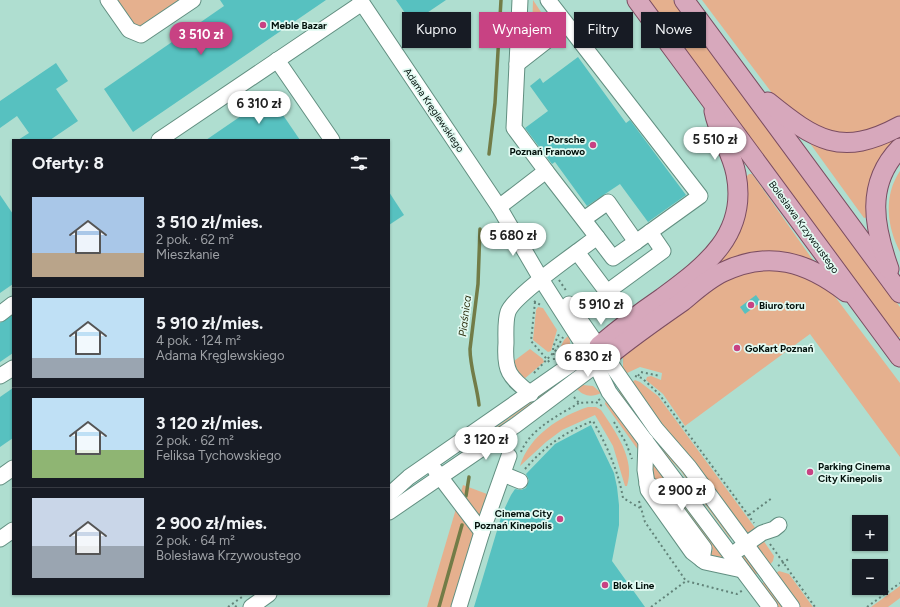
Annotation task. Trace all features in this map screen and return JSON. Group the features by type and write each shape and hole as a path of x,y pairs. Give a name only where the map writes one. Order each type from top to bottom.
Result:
{"main road":[{"name":"Bolesława Krzywoustego","path":"637,0 900,356"},
{"path":"684,0 898,291"},
{"path":"748,87 800,128 815,136 831,141 866,141 900,126"},
{"path":"598,355 703,266 721,246 732,228 738,202 736,173 716,123 712,100"},
{"path":"898,291 879,237 875,211 876,197 885,168 900,148"},
{"path":"598,355 632,337 721,273 744,263 760,260 791,262 815,272 839,287 864,308"}],"street":[{"path":"108,0 129,30 141,35 193,0"},
{"path":"520,0 514,128 613,258"},
{"path":"548,0 700,196 593,273"},
{"path":"160,139 278,60 361,1"},
{"name":"Adama Kręglewskiego","path":"361,1 598,355"},
{"path":"517,64 567,25"},
{"path":"278,60 331,139"},
{"path":"499,207 546,171"},
{"path":"584,220 608,202 636,242"},
{"path":"577,252 607,292 663,251 650,232"},
{"path":"531,394 512,379 506,370 506,342 509,312 516,302 544,276 597,237"},
{"name":"Adama Kręglewskiego","path":"544,276 584,321 598,355"},
{"path":"0,314 12,305"},
{"path":"598,355 623,382 656,428 689,467 792,607"},
{"path":"390,494 409,477 531,394 598,355"},
{"path":"598,355 609,392 770,607"},
{"path":"390,511 441,476 598,355"},
{"path":"0,376 12,369"},
{"path":"651,447 647,484 652,498 692,552 702,560 717,566 742,570"},
{"path":"459,607 502,474 514,455"},
{"path":"429,463 441,476 482,532"},
{"path":"0,477 12,469"},
{"path":"502,474 522,476"},
{"path":"731,555 762,533 774,529 777,522"},
{"path":"0,539 12,531"},
{"path":"251,607 268,595"}],"path":[{"path":"584,321 596,309 594,295"},
{"path":"638,376 641,372 660,376"},
{"path":"623,382 633,375 638,376 659,394 816,607"},
{"path":"514,455 538,430 579,403"},
{"path":"522,476 534,459 552,443 576,427 593,421 609,450 616,468 624,498 641,508"},
{"path":"749,515 772,498"},
{"path":"767,573 790,558"},
{"path":"651,607 686,582 737,594 752,583"},
{"path":"867,607 900,583"},
{"path":"228,607 245,595"}],"shaded area":[{"path":"112,0 186,0 140,28 132,25"},
{"path":"533,0 541,12 533,12"},
{"path":"648,0 673,0 682,12 657,12"},
{"path":"702,0 900,0 900,120 875,132 828,134 778,101"},
{"path":"706,45 900,307 900,337 896,338 683,48 706,48"},
{"path":"900,131 900,140 868,217 864,218 809,142"},
{"path":"900,171 900,252 892,232 889,201 891,191"},
{"path":"752,174 755,178 815,263 775,254 667,301 747,200 747,176"},
{"path":"794,268 833,294 900,383 900,457 810,334 685,426 663,394 646,380 647,377 651,376 661,380 662,373 640,367 625,374 623,367 623,355 734,272"},
{"path":"538,307 543,308 557,330 551,351 548,352 533,340 536,310"},
{"path":"569,335 570,344 566,358 559,359 556,356 564,340"},
{"path":"530,349 543,359 544,362 523,380 510,364"},
{"path":"635,380 640,382 658,396 756,529 751,533 745,532 661,424 631,383"},
{"path":"559,382 560,383 448,463 451,460"},
{"path":"583,385 593,386 601,393 591,396 581,393 576,388"},
{"path":"621,390 685,472 733,539 729,537 680,470 646,434 616,393"},
{"path":"606,400 640,447 641,454 605,404"},
{"path":"588,407 596,407 601,410 623,446 629,466 627,486 625,486 613,446 595,415 562,430 546,442 520,466 530,445 547,429 567,416"},
{"path":"652,455 731,562 707,555 713,550 661,479 655,484 653,481"},
{"path":"463,485 487,494 453,607 427,607"},
{"path":"763,540 774,556 773,561 769,566 757,548"},
{"path":"744,554 759,572 754,576 741,558 741,555"},
{"path":"779,571 789,574 813,607 799,607 775,574"},
{"path":"765,581 784,607 776,607 760,585"},
{"path":"900,586 900,598 888,607 871,607 888,595"}],"building":[{"path":"220,0 326,0 133,132 104,89 224,6"},
{"path":"396,0 446,0 428,12 404,12"},
{"name":"Porsche Poznań Franowo","path":"578,57 626,123 630,120 686,195 648,222 620,184 587,206 555,162 552,164 525,128 548,111 530,86 540,78 543,83"},
{"path":"56,63 68,81 56,89 78,121 51,139 20,139 29,133 17,116 0,128 0,101"},
{"path":"270,96 299,139 207,139"},
{"path":"390,194 404,215 390,224"},
{"path":"0,195 12,213 12,285 0,293"},
{"name":"Biuro toru","path":"756,295 761,302 745,314 740,307"},
{"path":"12,316 12,354 0,362 0,323"},
{"path":"12,389 12,439 0,447 0,397"},
{"name":"Cinema City Poznań Kinepolis","path":"591,425 614,473 617,487 619,525 612,561 645,607 474,607 502,514 511,495 515,489 521,490 526,488 529,480 526,474 555,444"}],"waterway":[{"name":"Piaśnica","path":"489,154 495,103 501,0"},
{"name":"Piaśnica","path":"479,405 471,363 470,349 478,284 480,229"},
{"name":"Piaśnica","path":"466,496 469,477"},
{"name":"Piaśnica","path":"439,607 462,525"}],"place":[{"name":"Meble Bazar","path":"263,25"},
{"name":"Porsche Poznań Franowo","path":"593,145"},
{"name":"Biuro toru","path":"751,305"},
{"name":"GoKart Poznań","path":"737,348"},
{"name":"Parking Cinema City Kinepolis","path":"810,472"},
{"name":"Cinema City Poznań Kinepolis","path":"560,519"},
{"name":"Blok Line","path":"605,585"}]}
